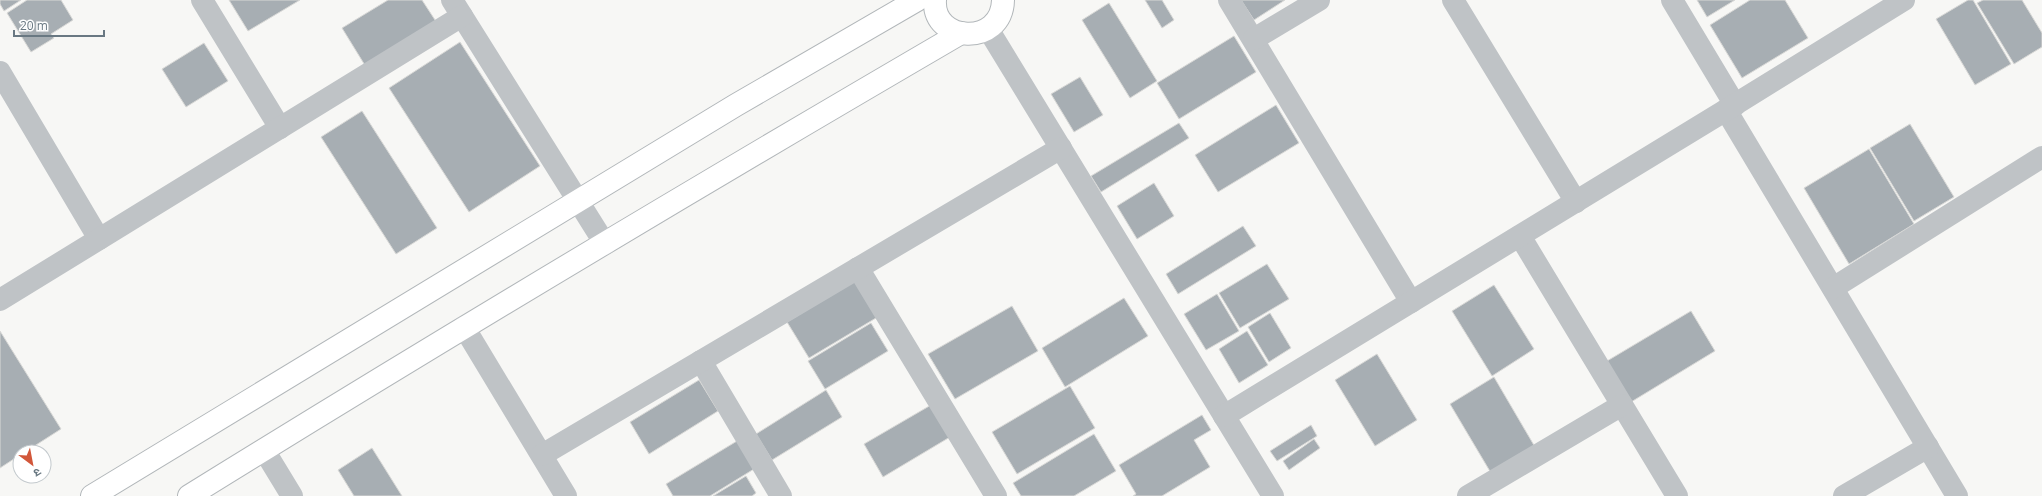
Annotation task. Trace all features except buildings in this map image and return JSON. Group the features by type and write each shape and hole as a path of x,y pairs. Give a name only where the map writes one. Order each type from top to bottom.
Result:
{"main road":[{"path":"92,496 736,105 917,0"},
{"path":"935,0 934,6 940,20 949,28 961,33 975,34 988,29 997,20 1007,2"},
{"path":"189,496 464,327 759,151 961,33"}],"street":[{"path":"202,0 280,128"},
{"path":"1229,0 1254,39 1411,302"},
{"path":"1254,39 1319,0"},
{"path":"1453,0 1576,202"},
{"path":"1672,0 1731,108 1833,288 1958,496"},
{"path":"1224,416 1731,108 1904,0"},
{"path":"0,300 280,128 457,8 605,244"},
{"path":"988,29 1273,496"},
{"path":"0,72 100,239"},
{"path":"542,455 1060,148"},
{"path":"1833,288 2042,157"},
{"path":"1520,236 1677,496"},
{"path":"858,268 996,496"},
{"path":"464,327 566,496"},
{"path":"700,361 780,496"},
{"path":"1468,496 1498,488 1622,405"},
{"path":"1844,496 1928,447"},
{"path":"264,450 292,496"}]}
